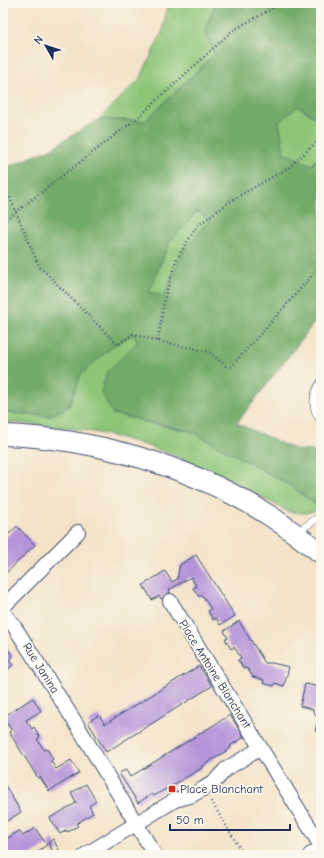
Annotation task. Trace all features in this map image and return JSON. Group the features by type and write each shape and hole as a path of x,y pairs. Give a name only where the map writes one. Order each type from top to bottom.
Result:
{"main road":[{"path":"3,435 62,441 114,450 147,459 185,473 242,500 295,533 321,553"}],"street":[{"path":"3,606 78,532"},
{"name":"Place Antoine Blanchant","path":"170,601 321,847 310,855"},
{"name":"Rue Janina","path":"3,612 14,626 77,725 136,823"},
{"path":"85,855 175,800 190,796 203,789 215,781 226,769 261,748"},
{"path":"136,823 155,855"}],"lane":[{"path":"321,382 314,396 314,407 321,421"},
{"path":"295,533 321,516"}],"path":[{"path":"3,222 52,186 141,115 232,31 282,3"},
{"path":"158,341 165,296 175,264 197,226 232,200 288,168 321,138"},
{"path":"3,193 10,198 39,266 118,345 133,334 209,352 229,369 321,266"},
{"path":"203,789 244,855"}],"green space":[{"path":"168,3 215,3 205,33 215,54 145,121 99,119 140,79 163,30"},
{"path":"215,3 321,3 321,116 318,119 298,106 279,122 284,153 312,165 321,154 321,314 237,423 296,450 313,451 321,458 321,508 288,484 193,432 113,414 101,392 107,372 138,341 133,334 113,346 81,374 69,406 50,416 3,412 3,169 50,149 99,119 145,121 215,54 205,33","holes":["198,211 210,220 184,249 164,296 149,292 170,241"]},
{"path":"298,106 317,119 321,116 321,154 312,165 284,153 279,121"},
{"path":"197,211 210,220 184,249 164,296 149,292 170,241"},
{"path":"133,334 138,341 107,372 143,422 193,432 288,484 321,509 306,513 289,512 201,467 178,457 132,441 82,430 3,422 3,412 50,416 69,406 81,374 113,346"}],"building":[{"path":"17,526 35,545 3,576 3,540"},
{"path":"196,555 235,616 220,625 216,618 213,620 208,611 211,609 202,595 199,597 193,588 196,586 191,577 169,590 170,593 161,599 159,596 152,600 143,585 165,571 172,582 177,579 180,565"},
{"path":"239,621 265,663 289,667 284,686 275,683 274,686 263,683 264,680 253,677 247,668 244,669 238,660 241,658 234,647 231,649 225,639 228,638 224,631"},
{"path":"3,643 13,656 9,661 13,665 3,674"},
{"path":"199,666 212,686 106,752 88,722 99,715 105,724"},
{"path":"305,684 321,687 321,732 315,731 318,719 312,709 300,706"},
{"path":"33,698 41,711 26,720 32,729 34,727 40,737 37,739 44,750 47,749 53,759 51,761 56,769 71,760 79,773 49,791 40,777 38,778 9,732 12,731 3,717"},
{"path":"230,715 244,737 230,746 231,748 201,767 202,768 154,796 152,794 138,803 119,773 126,770 130,777"},
{"path":"3,782 21,812 4,823 3,821"},
{"path":"86,784 96,801 89,806 93,813 76,824 78,826 68,832 67,830 60,834 50,818 76,803 71,793"},
{"path":"35,828 47,845 32,855 3,855 3,848 5,847 3,841 19,831 23,836"},
{"path":"53,839 59,850 54,853 48,843"}],"place":[{"name":"Place Blanchant","path":"172,789"}]}
